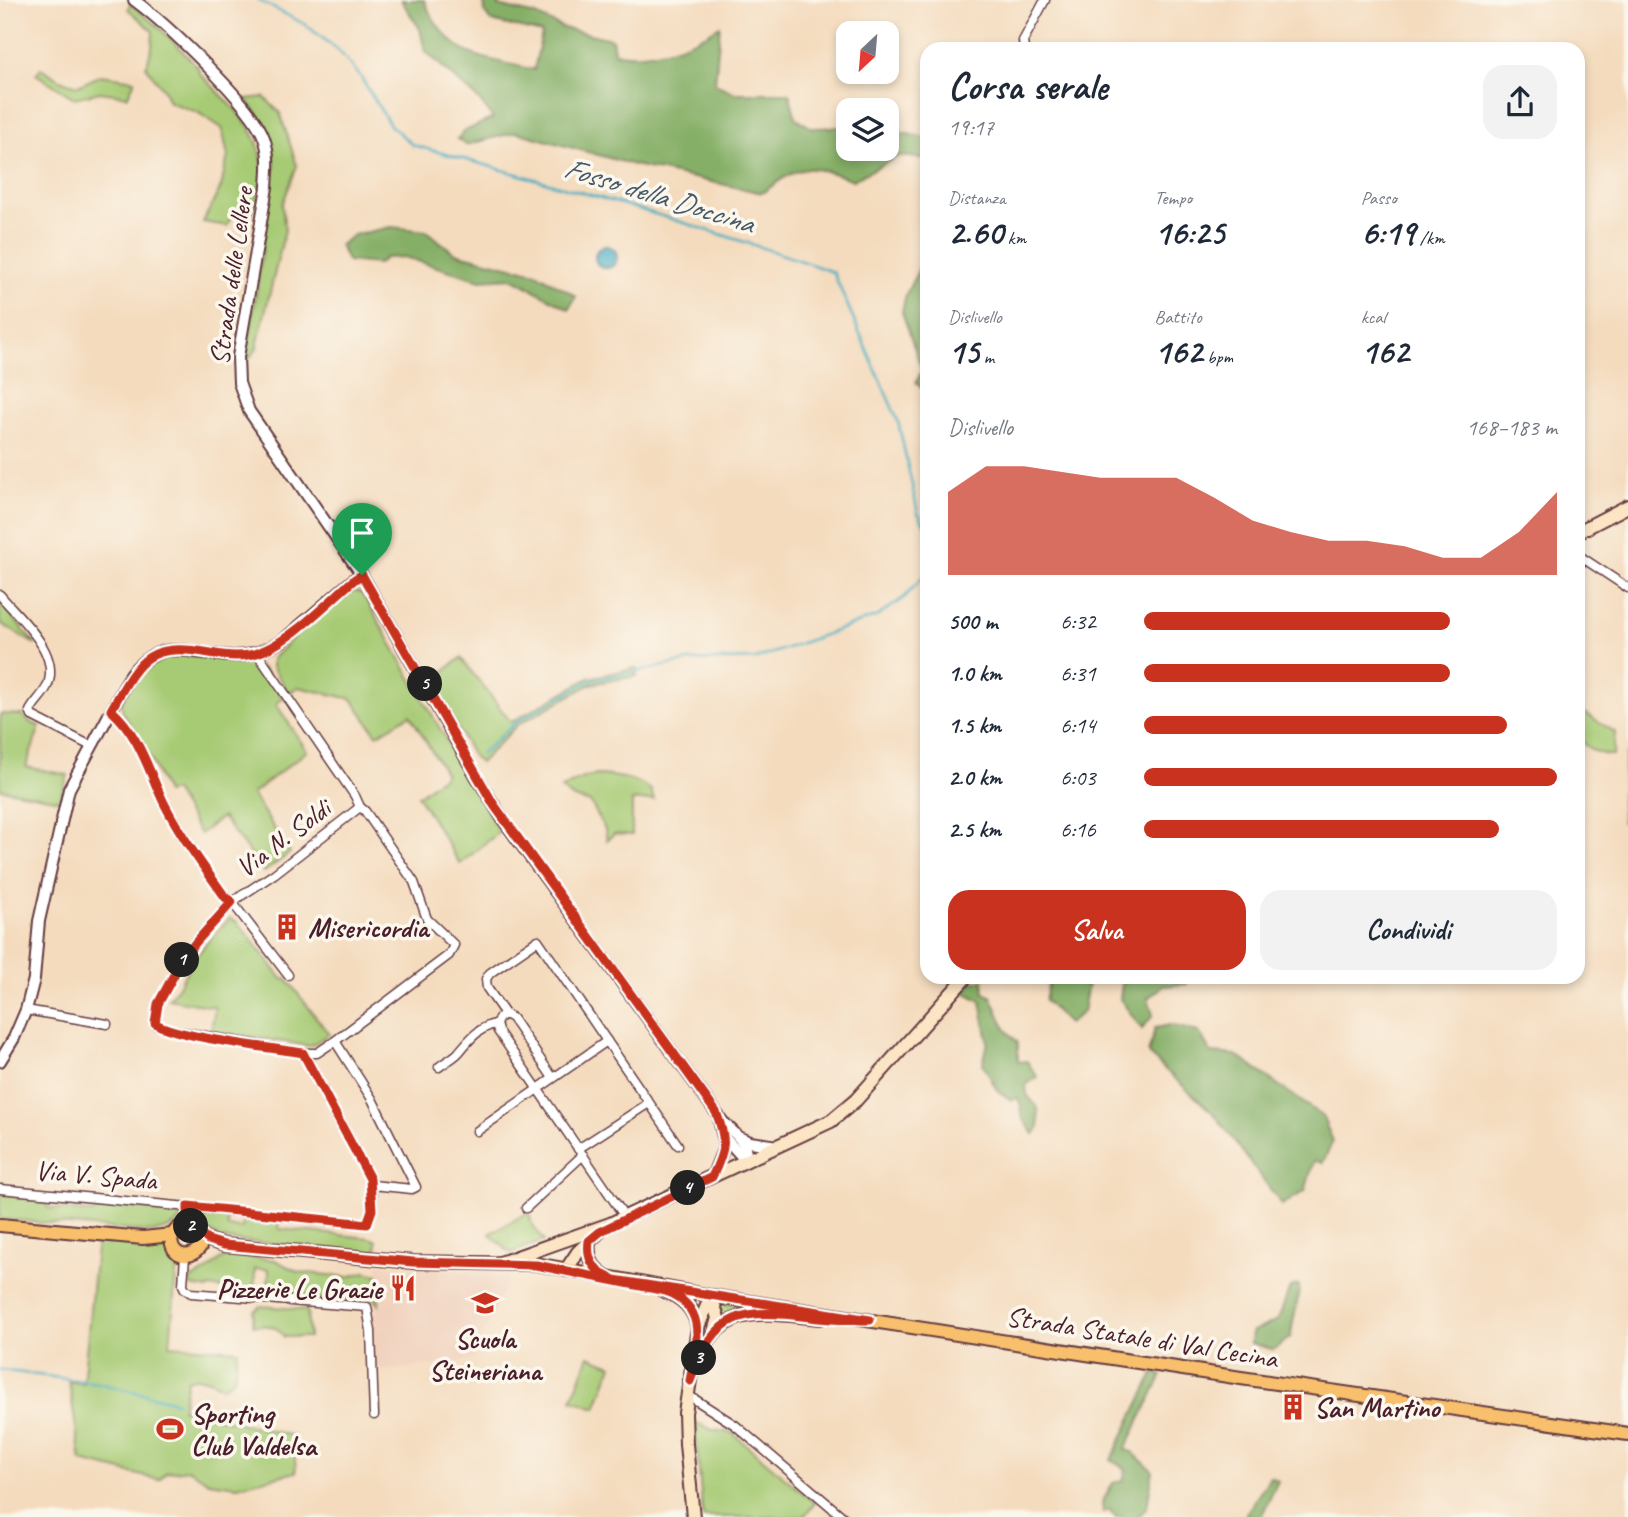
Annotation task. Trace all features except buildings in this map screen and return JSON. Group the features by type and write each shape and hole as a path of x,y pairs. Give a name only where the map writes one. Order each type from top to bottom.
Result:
{"main road":[{"path":"1585,528 1628,506"},
{"path":"500,1263 611,1224 827,1123 850,1106 960,984"},
{"path":"565,1270 589,1241 611,1224"},
{"path":"0,1225 172,1241"},
{"path":"172,1241 179,1228 188,1226 208,1240 224,1245"},
{"path":"172,1241 178,1254 194,1254 202,1240 200,1233"},
{"path":"565,1270 562,1257 568,1241"},
{"path":"589,1241 588,1253 592,1264 598,1271 614,1280"},
{"path":"200,1247 224,1245"},
{"name":"Strada Statale di Val Cecina","path":"224,1245 421,1263 536,1265 711,1296 1241,1378 1628,1434"},
{"path":"648,1286 681,1298 694,1314 698,1327"},
{"path":"693,1517 685,1431 698,1327 711,1296"},
{"path":"690,1381 718,1318 711,1296"},
{"path":"713,1334 735,1318 758,1313 870,1320"}],"street":[{"name":"Strada delle Lellere","path":"134,0 164,25 235,97 258,125 264,138 268,177 240,338 239,383 252,416 362,575 494,805 716,1112"},
{"path":"1024,42 1045,0"},
{"path":"1585,560 1628,588"},
{"path":"0,1061 26,1010 34,979 39,921 64,804 77,770 131,674 144,660 155,654 178,649 232,656 257,653 282,641 362,575"},
{"path":"0,595 36,638 50,665 47,688 34,703 30,711 32,716 91,746"},
{"path":"257,653 355,796 359,807 365,811 414,882 427,919 437,931 453,942 454,948 449,956 335,1041 317,1053 303,1053 372,1185 410,1189 416,1187 368,1092 335,1041"},
{"path":"111,710 142,751 164,803 187,842 225,897 232,902 288,975"},
{"name":"Via N. Soldi","path":"303,1053 162,1028 155,1023 158,1004 181,962 232,902 274,874 359,807"},
{"path":"553,1078 487,988 486,979 490,973 538,940 678,1145"},
{"path":"26,1010 107,1024"},
{"path":"439,1067 458,1053 463,1044 488,1026 496,1024 505,1014"},
{"path":"496,1024 625,1217"},
{"path":"477,1131 607,1041"},
{"path":"526,1208 580,1152 649,1103"},
{"path":"716,1112 745,1145 746,1161"},
{"path":"716,1112 725,1138 746,1161"},
{"path":"739,1136 750,1142 778,1146"},
{"path":"712,1177 722,1156 725,1138"},
{"name":"Via V. Spada","path":"0,1189 367,1224 371,1217 372,1185"},
{"name":"Via V. Spada","path":"188,1206 188,1226"},
{"path":"185,1256 183,1285 191,1293 368,1307 374,1415"},
{"path":"688,1395 735,1425 843,1517"}],"shaded area":[{"path":"378,1264 510,1275 472,1360 376,1372 373,1318 379,1305"}],"green space":[{"path":"401,0 424,0 440,28 465,51 534,70 542,33 491,21 485,13 484,0 500,0 499,6 536,15 563,28 612,39 614,52 627,54 655,52 683,45 720,26 715,84 735,93 789,93 796,118 812,128 836,127 836,161 889,161 853,180 825,171 805,169 786,176 762,193 634,165 516,132 466,145 457,139 465,131 493,118 480,101 425,51 420,29"},
{"path":"130,4 161,29 198,67 199,73 234,107 253,134 262,163 262,180 250,217 232,215 227,226 203,222 221,187 228,156 222,128 197,112 169,102 164,90 146,67 152,48 153,31 128,9"},
{"path":"41,68 62,81 78,86 101,75 135,80 128,96 100,92 74,98 36,74"},
{"path":"264,97 280,113 297,166 282,205 285,230 256,350 246,362 275,165 266,129 245,99"},
{"path":"899,132 920,137 920,158 899,156"},
{"path":"391,227 426,231 455,253 536,273 576,296 569,309 512,278 480,280 404,257 385,258 378,264 347,261 340,245 354,235"},
{"path":"920,267 920,364 902,312 906,294"},
{"path":"354,591 363,594 499,832 460,864 418,796 446,774 410,715 377,735 352,699 298,687 289,693 272,667 272,659 310,621 331,604"},
{"path":"0,602 36,645 0,623"},
{"path":"175,654 247,662 264,670 283,698 276,704 307,751 252,794 290,853 264,872 222,817 200,834 174,791 166,793 148,752 123,713 121,702 137,678 156,663"},
{"path":"461,658 511,722 589,678 636,668 637,676 591,684 517,725 480,763 473,756 431,681"},
{"path":"0,714 22,715 31,723 40,726 26,767 68,775 60,800 0,789"},
{"path":"1585,714 1615,732 1613,755 1592,750 1585,745"},
{"path":"1626,755 1628,824 1623,823 1621,802"},
{"path":"597,775 632,780 651,790 654,800 632,801 632,835 614,834 607,840 605,829 591,803 574,798 561,789 583,778"},
{"path":"230,918 239,924 283,980 286,978 329,1034 310,1046 211,1031 215,1007 168,999 198,953"},
{"path":"970,984 983,984 984,993 991,996 1006,1030 1018,1043 1018,1062 1027,1061 1037,1077 1026,1085 1027,1095 1038,1108 1039,1128 1034,1134 1022,1117 1018,1098 1011,1100 997,1090 983,1064 988,1042 981,1001 964,992"},
{"path":"1048,984 1088,984 1083,1012 1068,1024 1045,1000"},
{"path":"1122,984 1187,984 1163,986 1148,998 1153,1015 1142,1029 1120,999"},
{"path":"1170,1025 1199,1032 1211,1053 1236,1055 1322,1116 1333,1141 1323,1162 1314,1161 1305,1191 1282,1205 1215,1115 1148,1054 1155,1028"},
{"path":"0,1194 43,1198 48,1208 93,1213 99,1204 175,1211 182,1217 169,1228 152,1232 0,1219"},
{"path":"529,1212 532,1225 544,1241 510,1253 490,1234"},
{"path":"201,1213 227,1216 227,1227 242,1228 243,1218 277,1221 280,1229 370,1238 377,1241 376,1253 217,1239 217,1236 198,1221"},
{"path":"97,1238 155,1244 177,1262 170,1345 238,1350 234,1379 223,1387 201,1378 187,1380 182,1409 293,1436 296,1472 237,1486 209,1482 189,1469 166,1472 159,1480 81,1461 69,1381 83,1384"},
{"path":"230,1255 275,1260 298,1272 348,1277 365,1272 378,1275 379,1305 371,1297 364,1296 356,1302 262,1296 262,1293 268,1293 269,1269 255,1269 252,1294 228,1293 227,1289 191,1286 189,1280"},
{"path":"1299,1285 1291,1337 1273,1350 1251,1343 1252,1332 1278,1320 1290,1287"},
{"path":"717,1302 758,1309 721,1323"},
{"path":"261,1306 307,1310 309,1337 284,1337 275,1328 253,1325 254,1311"},
{"path":"589,1356 612,1365 596,1408 572,1400"},
{"path":"1154,1373 1162,1375 1125,1450 1132,1452 1153,1471 1147,1507 1138,1517 1115,1517 1109,1509 1103,1512 1102,1503 1113,1483 1123,1481 1126,1469 1111,1460"},
{"path":"695,1423 732,1433 815,1503 803,1517 703,1517"},
{"path":"1270,1477 1278,1481 1261,1517 1244,1517"}],"water":[{"path":"606,246 614,249 617,257 614,265 606,268 598,265 595,257 598,249"}],"waterway":[{"name":"Fosso della Doccina","path":"258,0 306,25 339,51 360,76 390,125 413,145 677,221 833,272 898,421 920,516"},
{"name":"Fosso della Doccina","path":"480,755 516,722 589,681 689,661 756,659 878,616 905,597 920,580"},
{"path":"0,1370 98,1383 177,1402"}],"place":[{"name":"Misericordia","path":"287,927"},
{"name":"Pizzerie Le Grazie","path":"403,1288"},
{"name":"Scuola Steineriana","path":"485,1303"},
{"name":"San Martino","path":"1293,1407"},
{"name":"Sporting Club Valdelsa","path":"170,1429"}],"route":[{"path":"362,575 475,776 525,850 716,1112 723,1129 724,1150 712,1177 601,1231 589,1241 588,1253 593,1267 614,1280 870,1320 824,1319 764,1312 739,1317 726,1323 709,1339 690,1381 698,1327 694,1314 685,1302 666,1291 536,1265 413,1262 224,1245 208,1240 195,1228 188,1226 188,1206 367,1224 372,1210 372,1185 369,1174 303,1053 156,1025 158,1004 181,962 232,902 225,897 187,842 164,803 142,751 111,710 131,674 144,660 155,654 178,649 232,656 257,653 282,641 362,575"}]}
